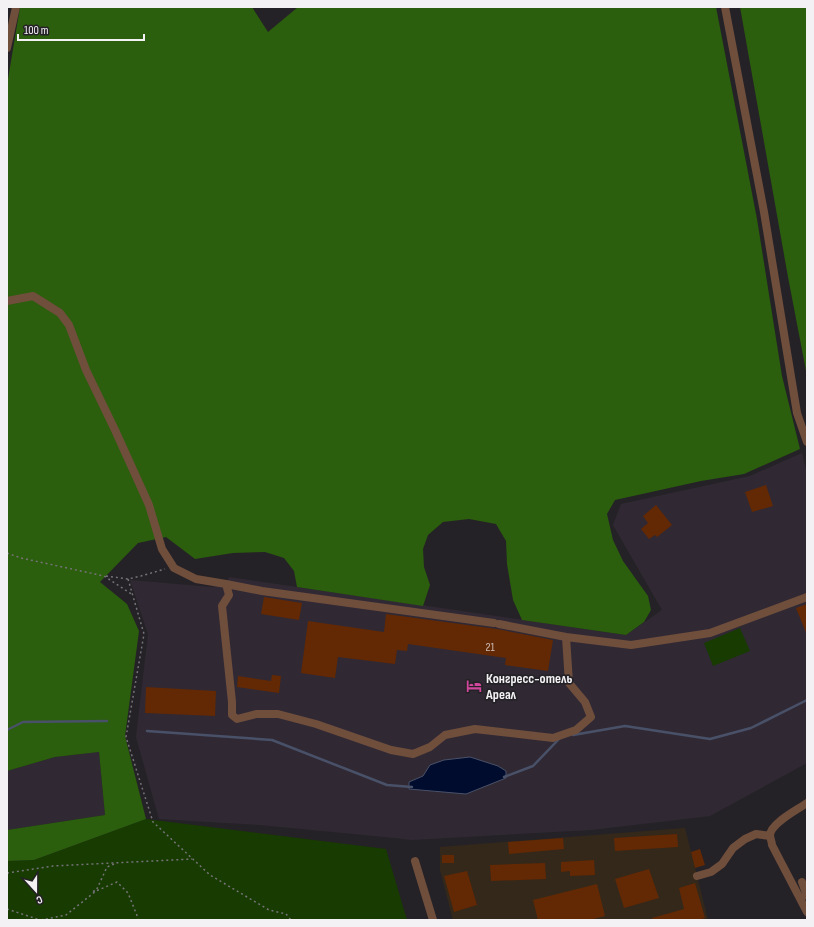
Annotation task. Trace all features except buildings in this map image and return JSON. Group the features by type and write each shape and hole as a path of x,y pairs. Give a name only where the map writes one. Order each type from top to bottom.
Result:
{"street":[{"path":"7,48 16,7"},
{"path":"725,7 764,212 797,413 807,442"},
{"path":"7,301 33,296 60,313 69,325 86,370 149,505 162,549 174,568 196,579 262,591 497,624 566,637 631,645 710,633 807,597"},
{"path":"226,584 229,594 222,606 232,714 237,719 256,714 278,714 316,724 391,750 413,754 430,747 445,735 475,729 553,738 576,730 591,717 585,702 569,683 566,637"},
{"path":"807,803 776,823 770,836 772,845 807,912"},
{"path":"697,876 711,872 722,864 733,848 745,839 756,834 770,836"},
{"path":"415,861 433,920"},
{"path":"802,882 807,896"}],"path":[{"path":"7,553 21,558 104,576 128,579 168,568 174,568"},
{"path":"104,576 133,595"},
{"path":"128,579 144,634 126,737 153,822 210,875 269,910 286,914 291,920"},
{"path":"7,873 53,866 193,859"},
{"path":"96,891 107,867 119,862"},
{"path":"7,909 41,920 66,915 96,891 117,882 128,893 138,920"}],"shaded area":[{"name":"Конгресс-отель Ареал","path":"802,453 807,474 807,763 710,816 591,830 411,840 260,825 159,819 136,737 148,634 130,580 211,587 226,584 229,577 626,635 662,610 613,525 621,504 750,476"},
{"path":"99,752 105,815 7,830 7,771 55,757"},
{"path":"685,828 708,920 453,920 440,870 440,847"}],"green space":[{"path":"20,7 252,7 268,32 298,7 716,7 757,219 782,376 800,449 744,474 701,481 615,500 607,514 613,540 623,561 648,596 651,610 644,622 626,635 522,620 513,600 507,564 506,541 496,524 469,519 443,522 428,535 423,549 424,567 430,585 423,606 297,587 294,571 284,558 265,552 233,553 195,559 166,537 138,543 100,582 127,604 139,631 125,736 146,819 34,860 7,861 7,830 105,815 99,752 55,757 7,771 7,85"},
{"path":"740,7 807,7 807,376 788,277"},
{"path":"740,628 750,651 713,666 704,643"},
{"path":"146,819 386,849 407,920 7,920 7,861 34,860"}],"water":[{"path":"470,757 498,766 506,771 506,778 466,794 409,789 409,782 423,776 430,765 444,760"}],"waterway":[{"path":"573,735 625,726 710,739 751,728 807,700"},
{"path":"7,730 23,722 107,721"},
{"path":"147,731 272,740 387,785 412,787"},
{"path":"504,777 533,766 559,739"}],"place":[{"name":"Конгресс-отель Ареал","path":"474,686"}]}
